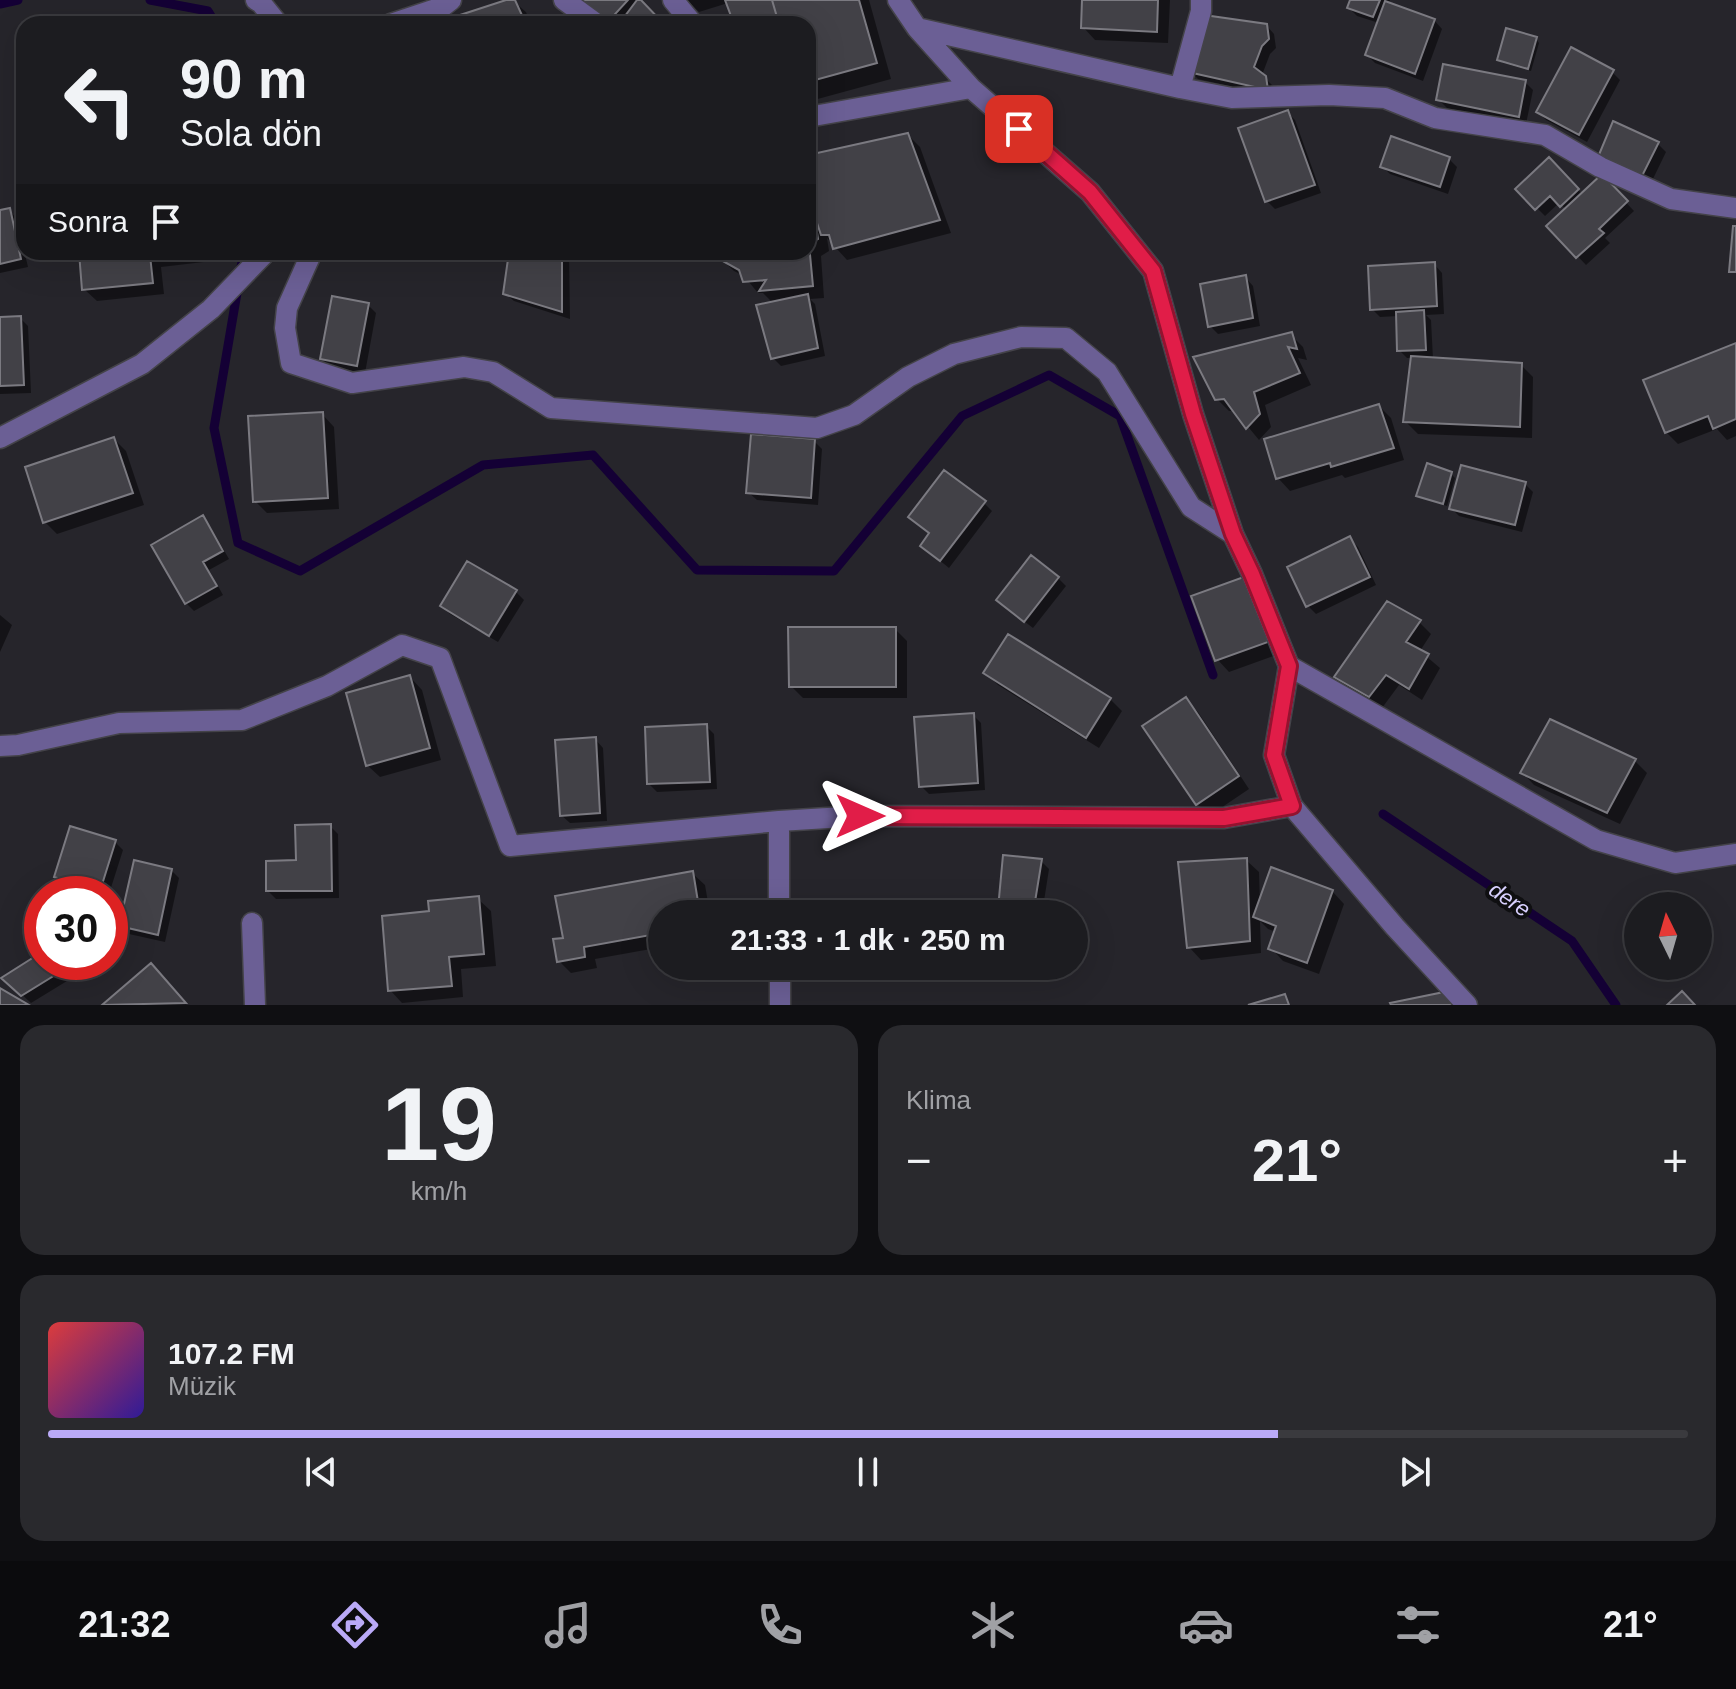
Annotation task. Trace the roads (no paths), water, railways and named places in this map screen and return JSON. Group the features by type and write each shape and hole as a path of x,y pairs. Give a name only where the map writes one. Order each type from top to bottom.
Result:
{"street":[{"path":"256,0 272,16"},
{"path":"415,16 442,7 451,0"},
{"path":"564,0 586,16"},
{"path":"673,0 686,16"},
{"path":"898,0 917,28 971,88 1090,192 1153,271 1193,414 1233,534 1289,666 1274,755 1292,806 1395,927 1467,1005"},
{"path":"1180,88 1201,11 1201,0"},
{"path":"917,28 1232,98 1329,95 1385,98 1435,118 1545,135 1600,167 1671,199 1736,208"},
{"path":"816,116 971,88"},
{"path":"0,438 142,364 211,309 258,260"},
{"path":"308,260 287,308 285,328 291,363 352,383 464,367 493,372 551,408 817,428 854,415 908,377 954,354 1021,337 1066,338 1107,372 1191,507 1233,534"},
{"path":"0,746 18,745 119,723 242,720 327,686 402,645 440,658 510,846 860,816 1224,818 1292,806"},
{"path":"1289,666 1596,840 1675,863 1736,854"},
{"path":"779,821 779,900"},
{"path":"252,923 255,1005"},
{"path":"780,980 780,1005"}],"waterway":[{"path":"0,4 18,0"},
{"path":"150,0 208,11 211,16"},
{"path":"240,272 242,260"},
{"path":"238,287 214,428 238,543 300,571 483,465 593,455 697,570 834,571 962,416 1049,375 1120,416 1213,675"},
{"name":"dere","path":"1383,814 1572,941 1616,1005"}]}
